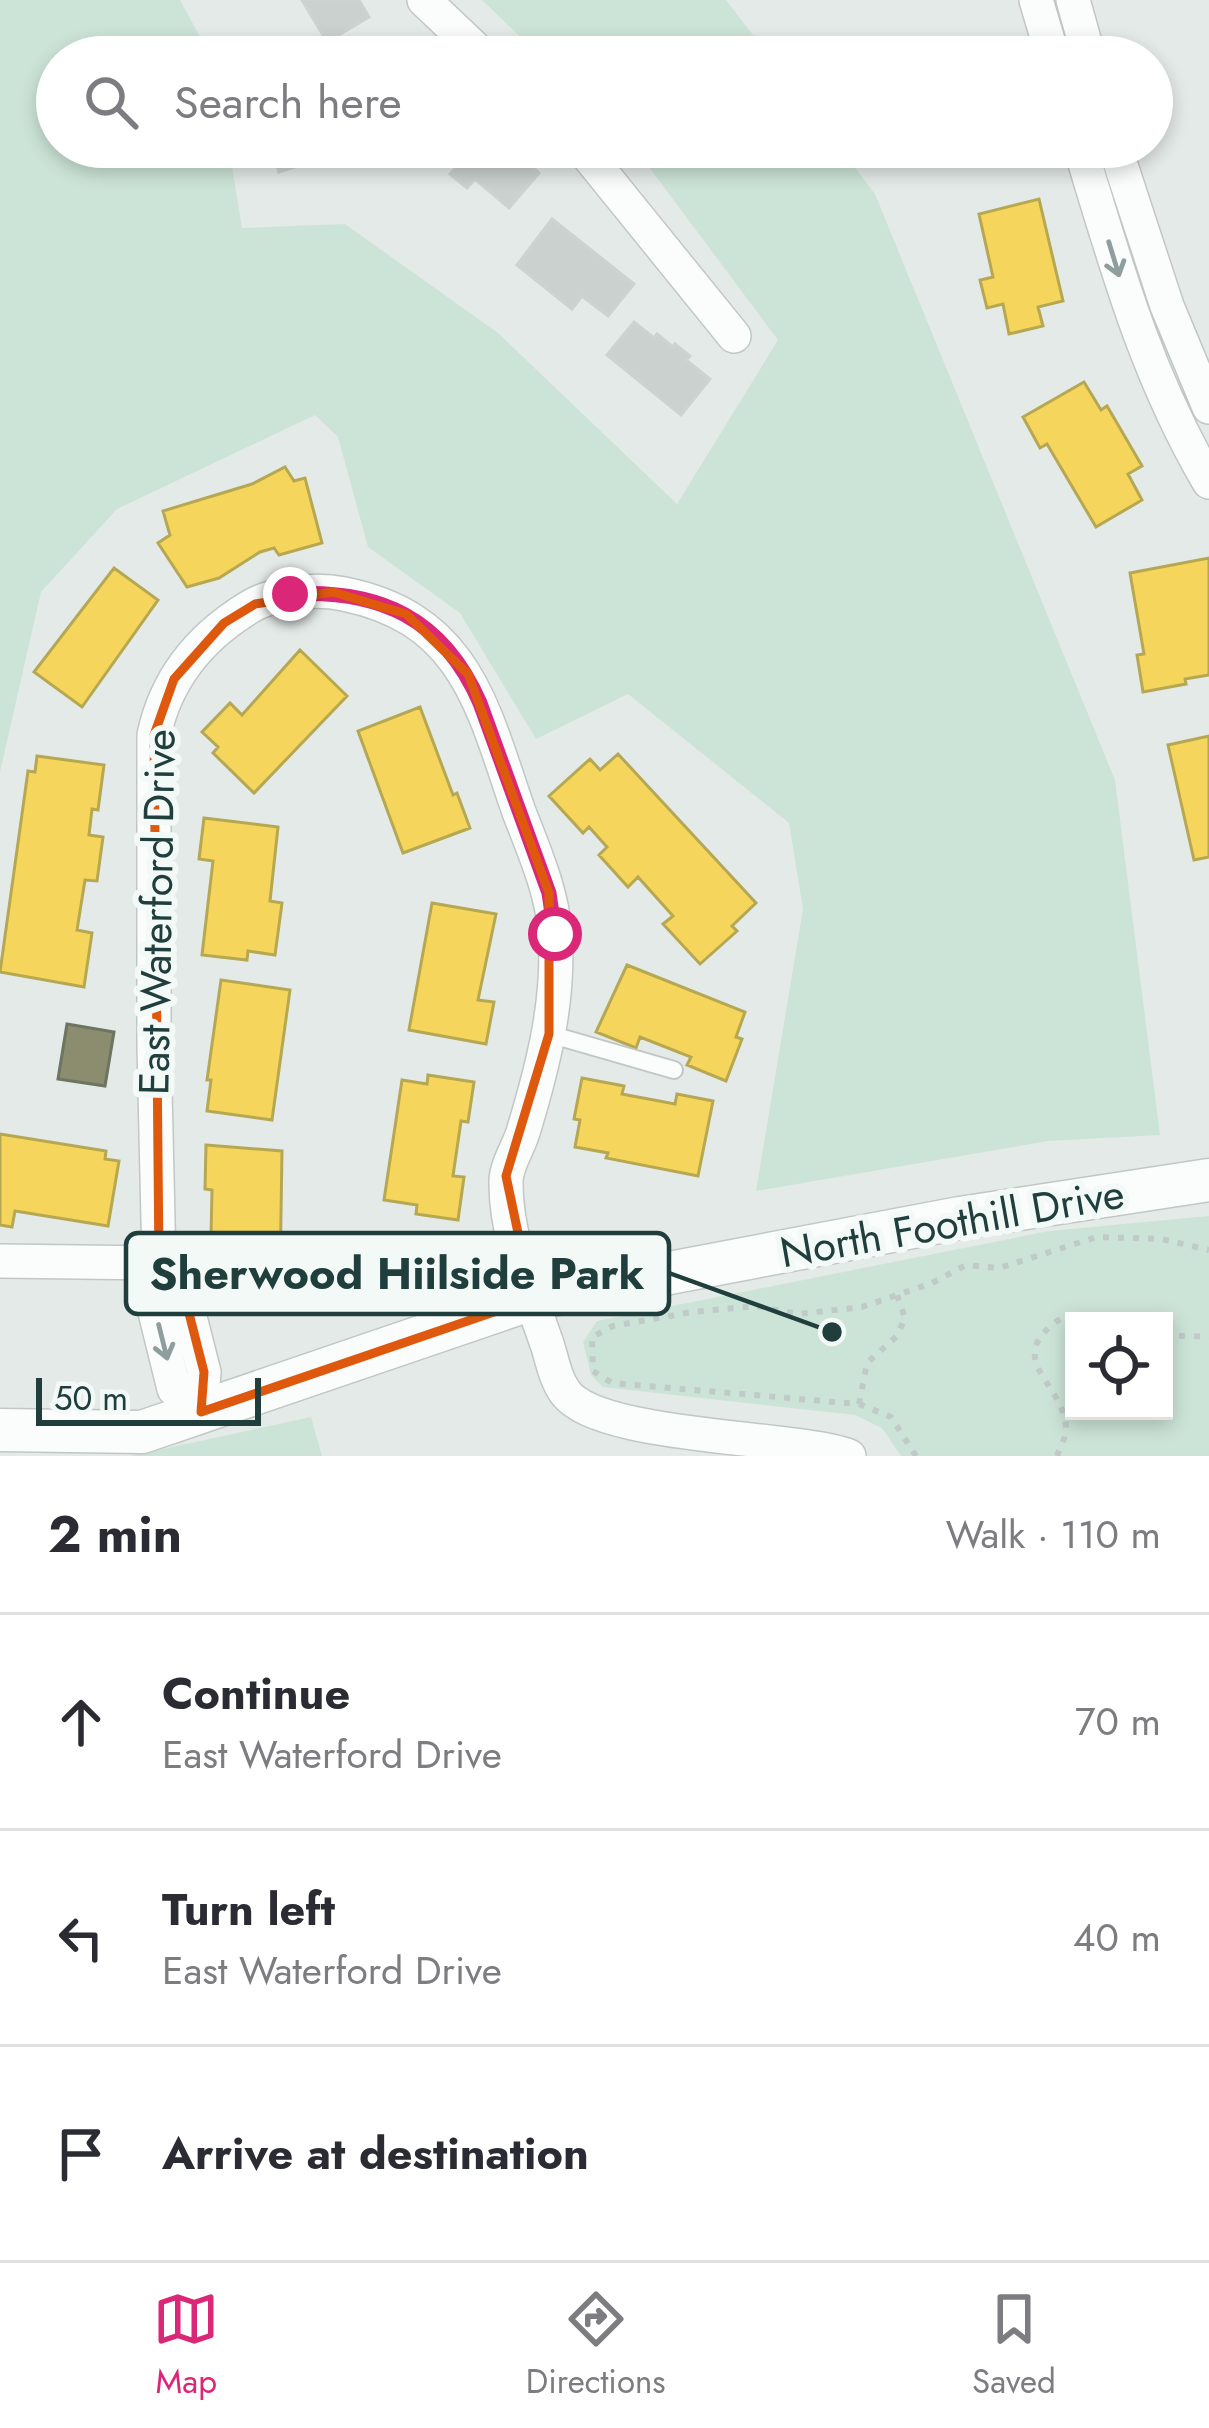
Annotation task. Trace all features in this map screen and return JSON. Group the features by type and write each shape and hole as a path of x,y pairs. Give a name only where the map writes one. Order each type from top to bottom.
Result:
{"street":[{"path":"424,0 462,36"},
{"path":"1036,0 1047,36"},
{"path":"1073,0 1083,36"},
{"path":"598,168 734,336"},
{"path":"1086,168 1136,332 1164,401 1209,482"},
{"path":"1122,168 1167,306 1209,407"},
{"name":"East Waterford Drive","path":"201,1412 174,1389 149,1288 159,1263 154,735 166,694 197,648 255,604 290,594 333,592 373,600 406,614 443,641 468,674 549,893 555,934 549,1034 523,1134 536,1232 532,1299"},
{"name":"North Foothill Drive","path":"0,1430 142,1432 532,1299 960,1218 1209,1180"},
{"path":"0,1261 159,1263"},
{"path":"532,1299 563,1392 587,1412 849,1456"}],"lane":[{"path":"549,1034 674,1070"}],"path":[{"path":"916,1456 891,1417 859,1404 612,1383 593,1371 592,1336 613,1326 692,1312 756,1306 798,1313 862,1307 966,1265 999,1268 1097,1237 1161,1239 1209,1250"},
{"path":"859,1404 867,1363 897,1336 905,1318 897,1295"},
{"path":"1057,1456 1066,1433 1064,1417 1033,1361 1036,1345 1065,1316"},
{"path":"1173,1335 1209,1337"}],"highlighted area":[{"path":"333,592 406,614 468,674 549,893 549,1034 506,1176 532,1299 201,1412 204,1372 181,1282 159,1263 154,735 174,679 224,623 255,604"}],"green space":[{"path":"0,0 180,0 200,36 36,36 36,168 232,168 242,228 345,224 498,333 677,504 778,340 650,168 855,168 875,194 1115,780 1160,1135 1048,1141 756,1191 803,909 789,823 628,694 536,739 460,613 368,547 338,437 315,415 117,509 41,592 0,772"},
{"path":"482,0 726,0 754,36 519,36"},
{"path":"1209,1216 1209,1456 901,1456 882,1428 855,1415 603,1387 591,1375 583,1342 597,1321 1049,1231"},
{"path":"311,1417 322,1456 131,1456"}],"building: Homes":[{"path":"1039,199 1063,301 1038,307 1043,326 1009,334 1003,304 987,308 980,280 993,277 979,214"},
{"path":"1084,382 1101,410 1107,406 1142,466 1128,474 1142,500 1096,527 1047,444 1040,448 1023,417"},
{"path":"285,467 294,481 305,478 322,543 279,555 274,548 260,552 219,578 187,587 158,543 170,535 163,511 252,484"},
{"path":"1209,558 1209,675 1143,692 1137,655 1144,654 1130,573"},
{"path":"114,568 158,600 82,707 34,672"},
{"path":"300,650 347,696 254,793 213,753 218,747 202,732 230,703 242,715"},
{"path":"420,707 470,828 403,853 358,731"},
{"path":"1209,736 1209,857 1194,860 1168,745"},
{"path":"618,754 756,903 732,926 737,931 700,964 663,924 673,916 638,877 628,887 599,855 607,847 589,827 583,833 549,796 590,759 600,770"},
{"path":"37,756 104,765 89,835 103,837 97,881 85,880 77,930 92,933 84,987 0,972 28,771 35,772"},
{"path":"204,818 278,827 270,901 282,903 275,955 248,951 247,960 202,955 213,861 199,859"},
{"path":"432,903 496,914 478,1000 494,1002 486,1044 409,1030"},
{"path":"627,965 745,1012 736,1037 742,1039 726,1081 687,1065 691,1057 640,1037 636,1048 596,1032"},
{"path":"221,980 290,990 272,1120 207,1111"},
{"path":"428,1075 474,1082 468,1122 461,1121 453,1176 464,1177 458,1220 416,1214 417,1205 384,1200 402,1080 427,1084"},
{"path":"582,1078 624,1086 622,1094 675,1104 677,1094 713,1101 698,1176 575,1147 580,1120 574,1119"},
{"path":"0,1134 106,1151 105,1159 119,1161 108,1226 15,1211 12,1227 0,1225"},
{"path":"206,1145 282,1151 280,1278 253,1278 253,1284 210,1283 212,1190 205,1189"}],"building: Industry":[{"path":"67,1024 114,1032 105,1086 58,1079"}],"building: Other":[{"path":"302,0 359,0 369,17 337,36 323,36"},
{"path":"455,168 534,168 539,173 509,208 475,179 467,188 450,174"},
{"path":"552,219 634,284 608,316 582,296 572,309 517,265"},
{"path":"634,322 654,338 657,334 675,344 710,379 681,415 607,355"}],"place":[{"name":"Sherwood Hiilside Park","path":"832,1332"}],"route":[{"path":"290,594 333,592 373,600 406,614 443,641 468,674 480,703 549,893 555,934"}]}
